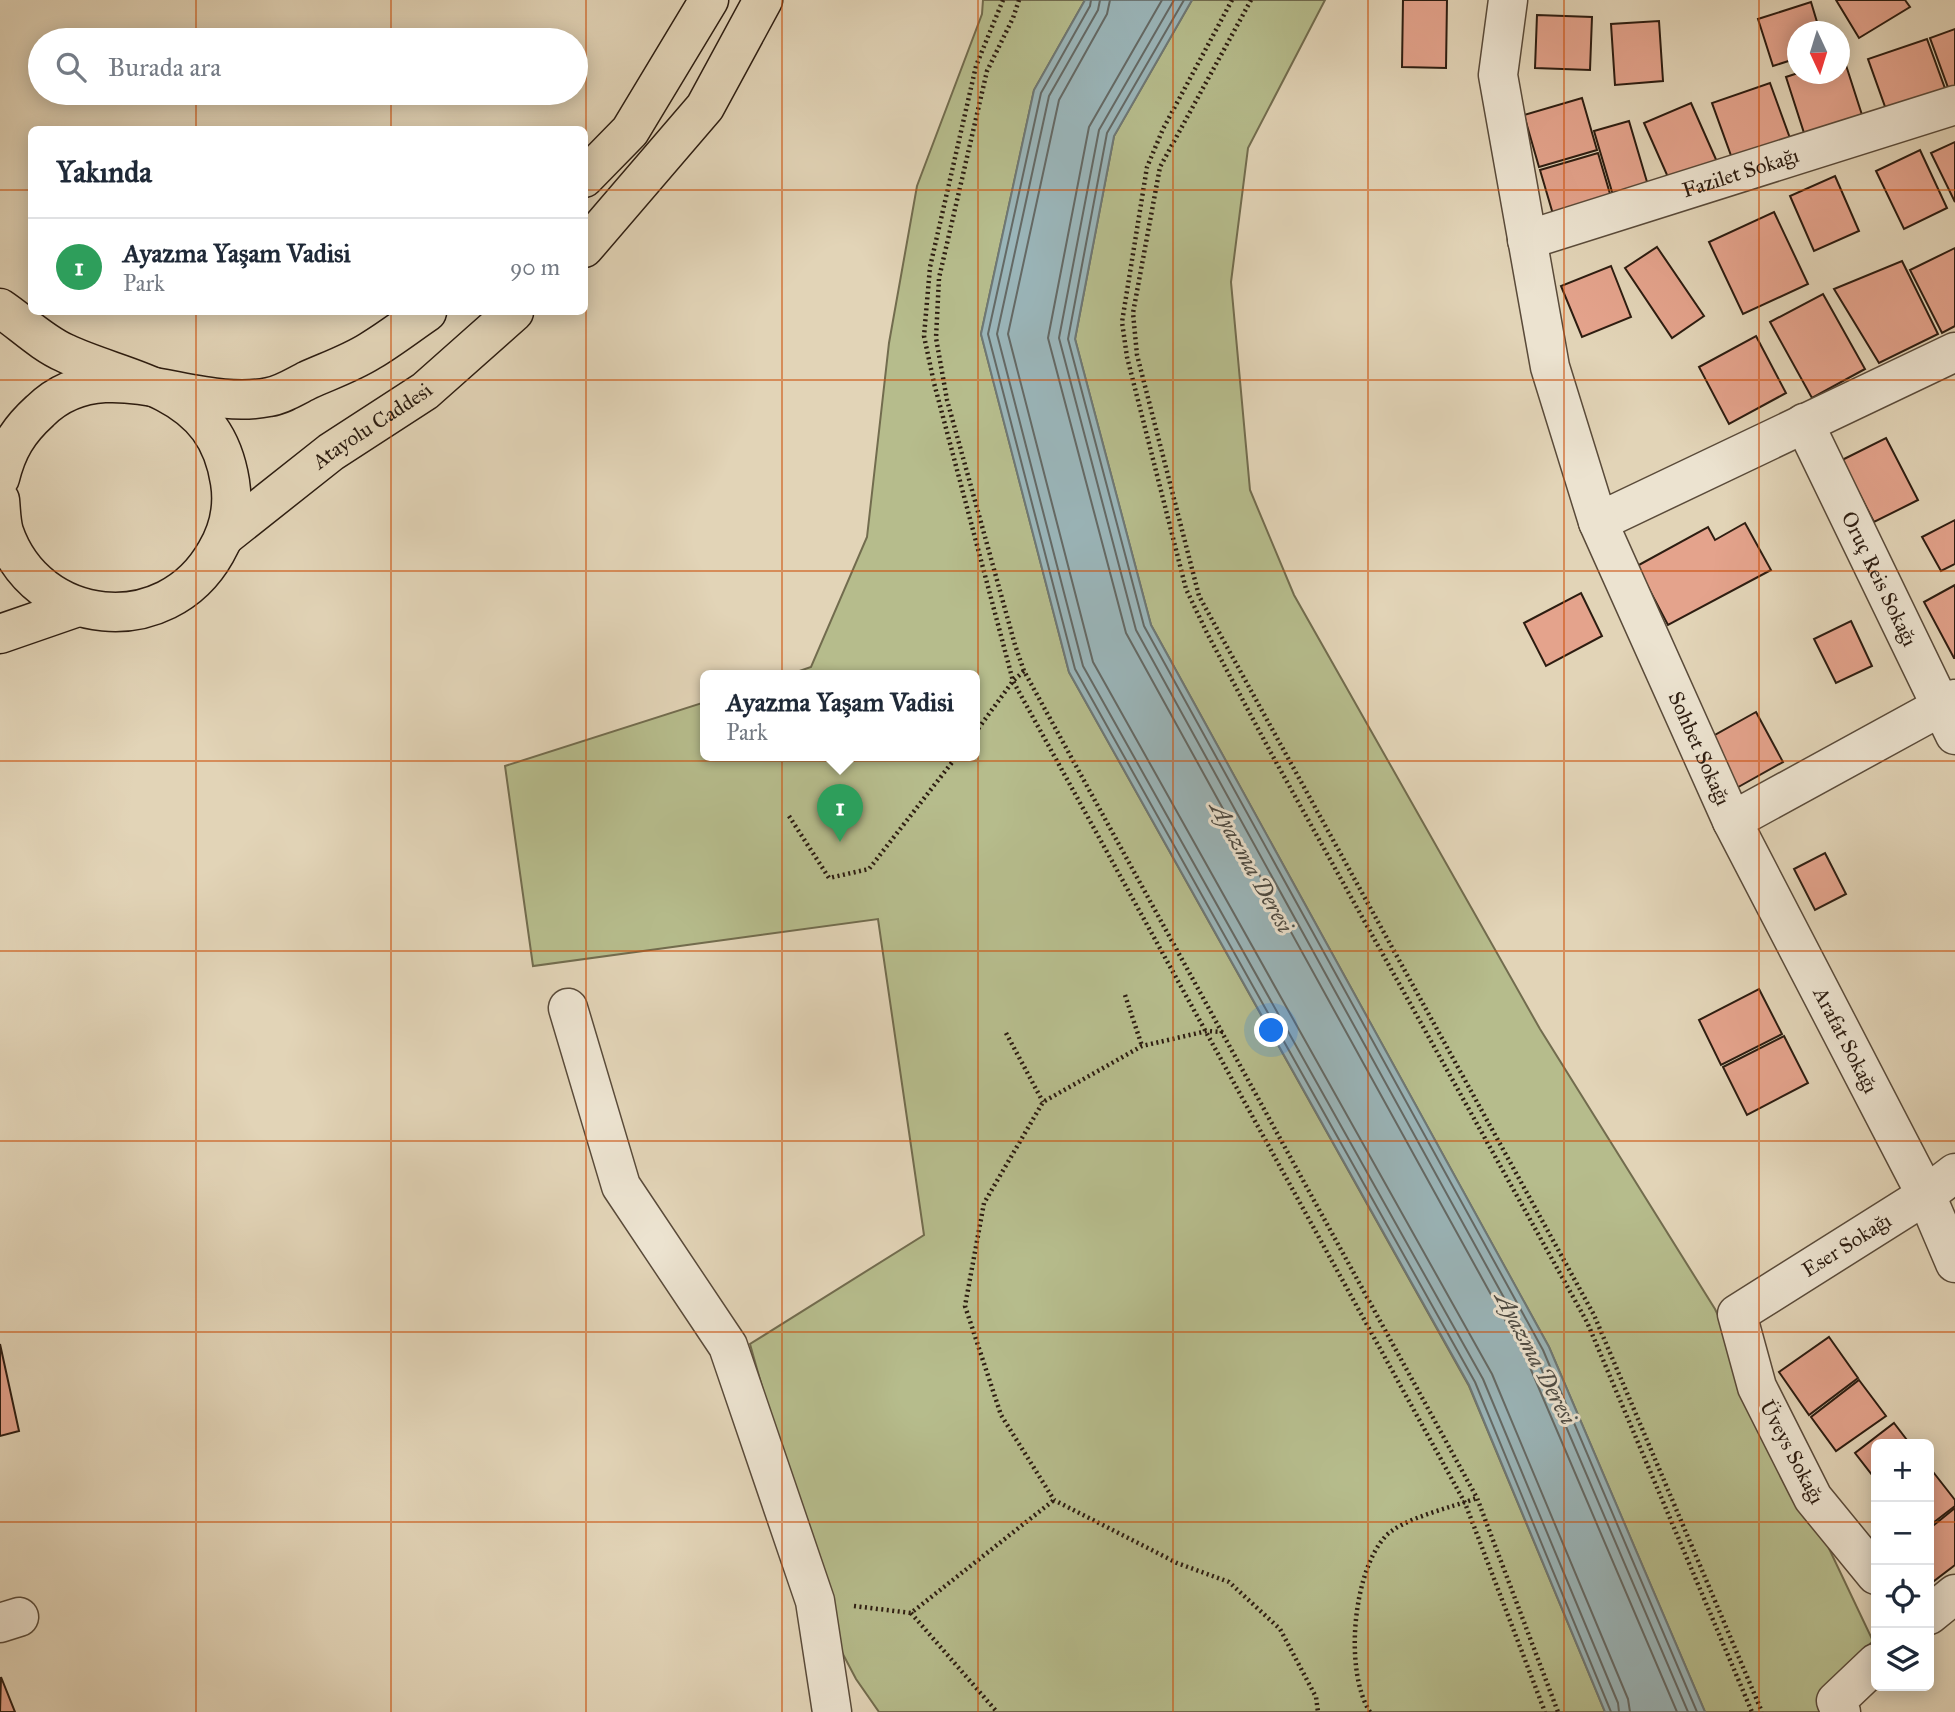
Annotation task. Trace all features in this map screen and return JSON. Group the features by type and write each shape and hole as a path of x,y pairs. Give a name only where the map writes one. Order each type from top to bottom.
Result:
{"main road":[{"path":"588,174 630,131 709,0"},
{"path":"588,243 705,107 763,0"},
{"path":"0,308 63,353 149,386"},
{"name":"Atayolu Caddesi","path":"1,469 20,430 49,401 80,386 113,381 212,399 250,400 272,397 368,352 423,315"},
{"name":"Atayolu Caddesi","path":"225,536 331,452 425,391 511,315"},
{"name":"Atayolu Caddesi","path":"0,500 4,531 21,565 49,592 78,607 118,613 152,607 183,592 207,568 225,536 233,501 227,463 209,428 182,402 149,386"},
{"name":"Atayolu Caddesi","path":"0,634 78,607"}],"street":[{"name":"Sohbet Sokağı","path":"1508,0 1498,75 1550,367 1598,522 1732,821 1950,714"},
{"name":"Fazilet Sokağı","path":"1527,240 1955,105"},
{"path":"1598,522 1955,352"},
{"name":"Oruç Reis Sokağı","path":"1804,423 1950,714"},
{"name":"Arafat Sokağı","path":"1732,821 1940,1184 1955,1263"},
{"path":"568,1008 621,1186 728,1346 815,1601 832,1712"},
{"name":"Eser Sokağı","path":"1737,1314 1940,1184"},
{"name":"Üveys Sokağı","path":"1737,1314 1757,1387 1813,1498 1871,1569"},
{"path":"1934,1611 1955,1594"},
{"path":"1839,1706 1871,1669"}],"path":[{"path":"1003,0 976,66 930,267 924,335 937,396 1013,681 1465,1503 1545,1712"},
{"path":"1019,0 987,71 939,278 936,338 947,400 1024,671 1477,1498 1558,1712"},
{"path":"1232,0 1163,129 1147,167 1122,322 1127,357 1186,589 1271,753 1587,1322 1752,1712"},
{"path":"1251,0 1160,167 1133,313 1137,355 1199,596 1594,1315 1762,1712"},
{"path":"980,726 1013,681 1024,671"},
{"path":"789,816 829,878 869,869 953,761"},
{"path":"1125,995 1142,1046"},
{"path":"1224,1032 1207,1031 1142,1046 1043,1102 984,1203 965,1306 1001,1415 1054,1500 1177,1563 1229,1582 1280,1629 1316,1697 1318,1712"},
{"path":"1006,1033 1043,1102"},
{"path":"1370,1712 1355,1665 1356,1621 1365,1569 1385,1536 1410,1521 1477,1498"},
{"path":"911,1614 1054,1500"},
{"path":"815,1601 911,1614 997,1712"}],"green space":[{"path":"983,0 1085,0 1034,90 981,334 1069,672 1469,1386 1605,1712 879,1712 856,1679 815,1601 796,1508 750,1344 924,1235 878,919 533,966 505,766 700,704 700,761 980,761 980,670 802,670 811,667 867,537 889,343 917,186 982,14"},
{"path":"1192,0 1325,0 1248,148 1231,282 1250,490 1294,595 1540,1029 1715,1309 1871,1637 1871,1643 1821,1692 1830,1712 1705,1712 1549,1347 1151,625 1075,339 1114,136"}],"water":[{"name":"Ayazma Deresi","path":"1085,0 1192,0 1114,136 1075,339 1151,625 1549,1347 1705,1712 1605,1712 1469,1385 1069,672 981,334 1034,90"}],"building":[{"path":"1403,0 1447,0 1446,68 1402,67"},
{"path":"1836,0 1905,0 1910,7 1859,38"},
{"path":"1811,2 1817,21 1787,21 1787,62 1773,66 1758,19"},
{"path":"1537,15 1592,17 1590,70 1535,68"},
{"path":"1659,21 1663,81 1615,85 1611,24"},
{"path":"1955,29 1955,91 1950,93 1930,38"},
{"path":"1927,39 1947,94 1888,115 1868,59"},
{"path":"1850,78 1863,118 1805,136 1788,84 1850,84"},
{"path":"1770,83 1791,141 1733,161 1712,103"},
{"path":"1582,98 1597,150 1539,167 1524,115"},
{"path":"1691,103 1718,164 1671,184 1644,123"},
{"path":"1629,121 1650,192 1615,202 1594,131"},
{"path":"1955,142 1955,202 1931,153"},
{"path":"1920,150 1947,208 1904,229 1876,171"},
{"path":"1598,153 1613,204 1555,221 1540,170"},
{"path":"1835,176 1859,231 1814,251 1790,196"},
{"path":"1774,212 1808,284 1743,314 1709,242"},
{"path":"1657,247 1704,316 1672,338 1625,268"},
{"path":"1955,248 1955,326 1942,333 1910,270"},
{"path":"1902,261 1938,334 1879,363 1834,289"},
{"path":"1611,266 1631,317 1582,337 1561,286"},
{"path":"1823,294 1865,369 1812,398 1770,322"},
{"path":"1756,336 1786,393 1729,424 1699,367"},
{"path":"1886,438 1918,500 1874,522 1842,460"},
{"path":"1955,520 1955,564 1941,571 1922,537"},
{"path":"1745,523 1771,570 1668,625 1637,566 1708,527 1715,540"},
{"path":"1955,585 1955,658 1954,658 1924,602"},
{"path":"1581,593 1602,636 1546,666 1524,623"},
{"path":"1851,621 1872,666 1836,683 1814,639"},
{"path":"1756,712 1783,762 1733,790 1706,740"},
{"path":"1825,853 1846,894 1815,910 1794,869"},
{"path":"1759,989 1782,1034 1721,1065 1699,1020"},
{"path":"1784,1036 1808,1083 1747,1115 1723,1067"},
{"path":"1829,1337 1858,1378 1809,1415 1779,1372"},
{"path":"0,1344 19,1431 0,1436"},
{"path":"1859,1380 1886,1416 1836,1451 1811,1417"},
{"path":"1894,1423 1906,1439 1873,1439"},
{"path":"1871,1441 1871,1474 1855,1453"},
{"path":"1934,1473 1955,1500 1955,1506 1934,1522"},
{"path":"1955,1508 1955,1565 1934,1581 1934,1565 1934,1525"},
{"path":"1,1677 15,1712 0,1712"}],"place":[{"name":"Ayazma Yaşam Vadisi","path":"840,842"}]}
